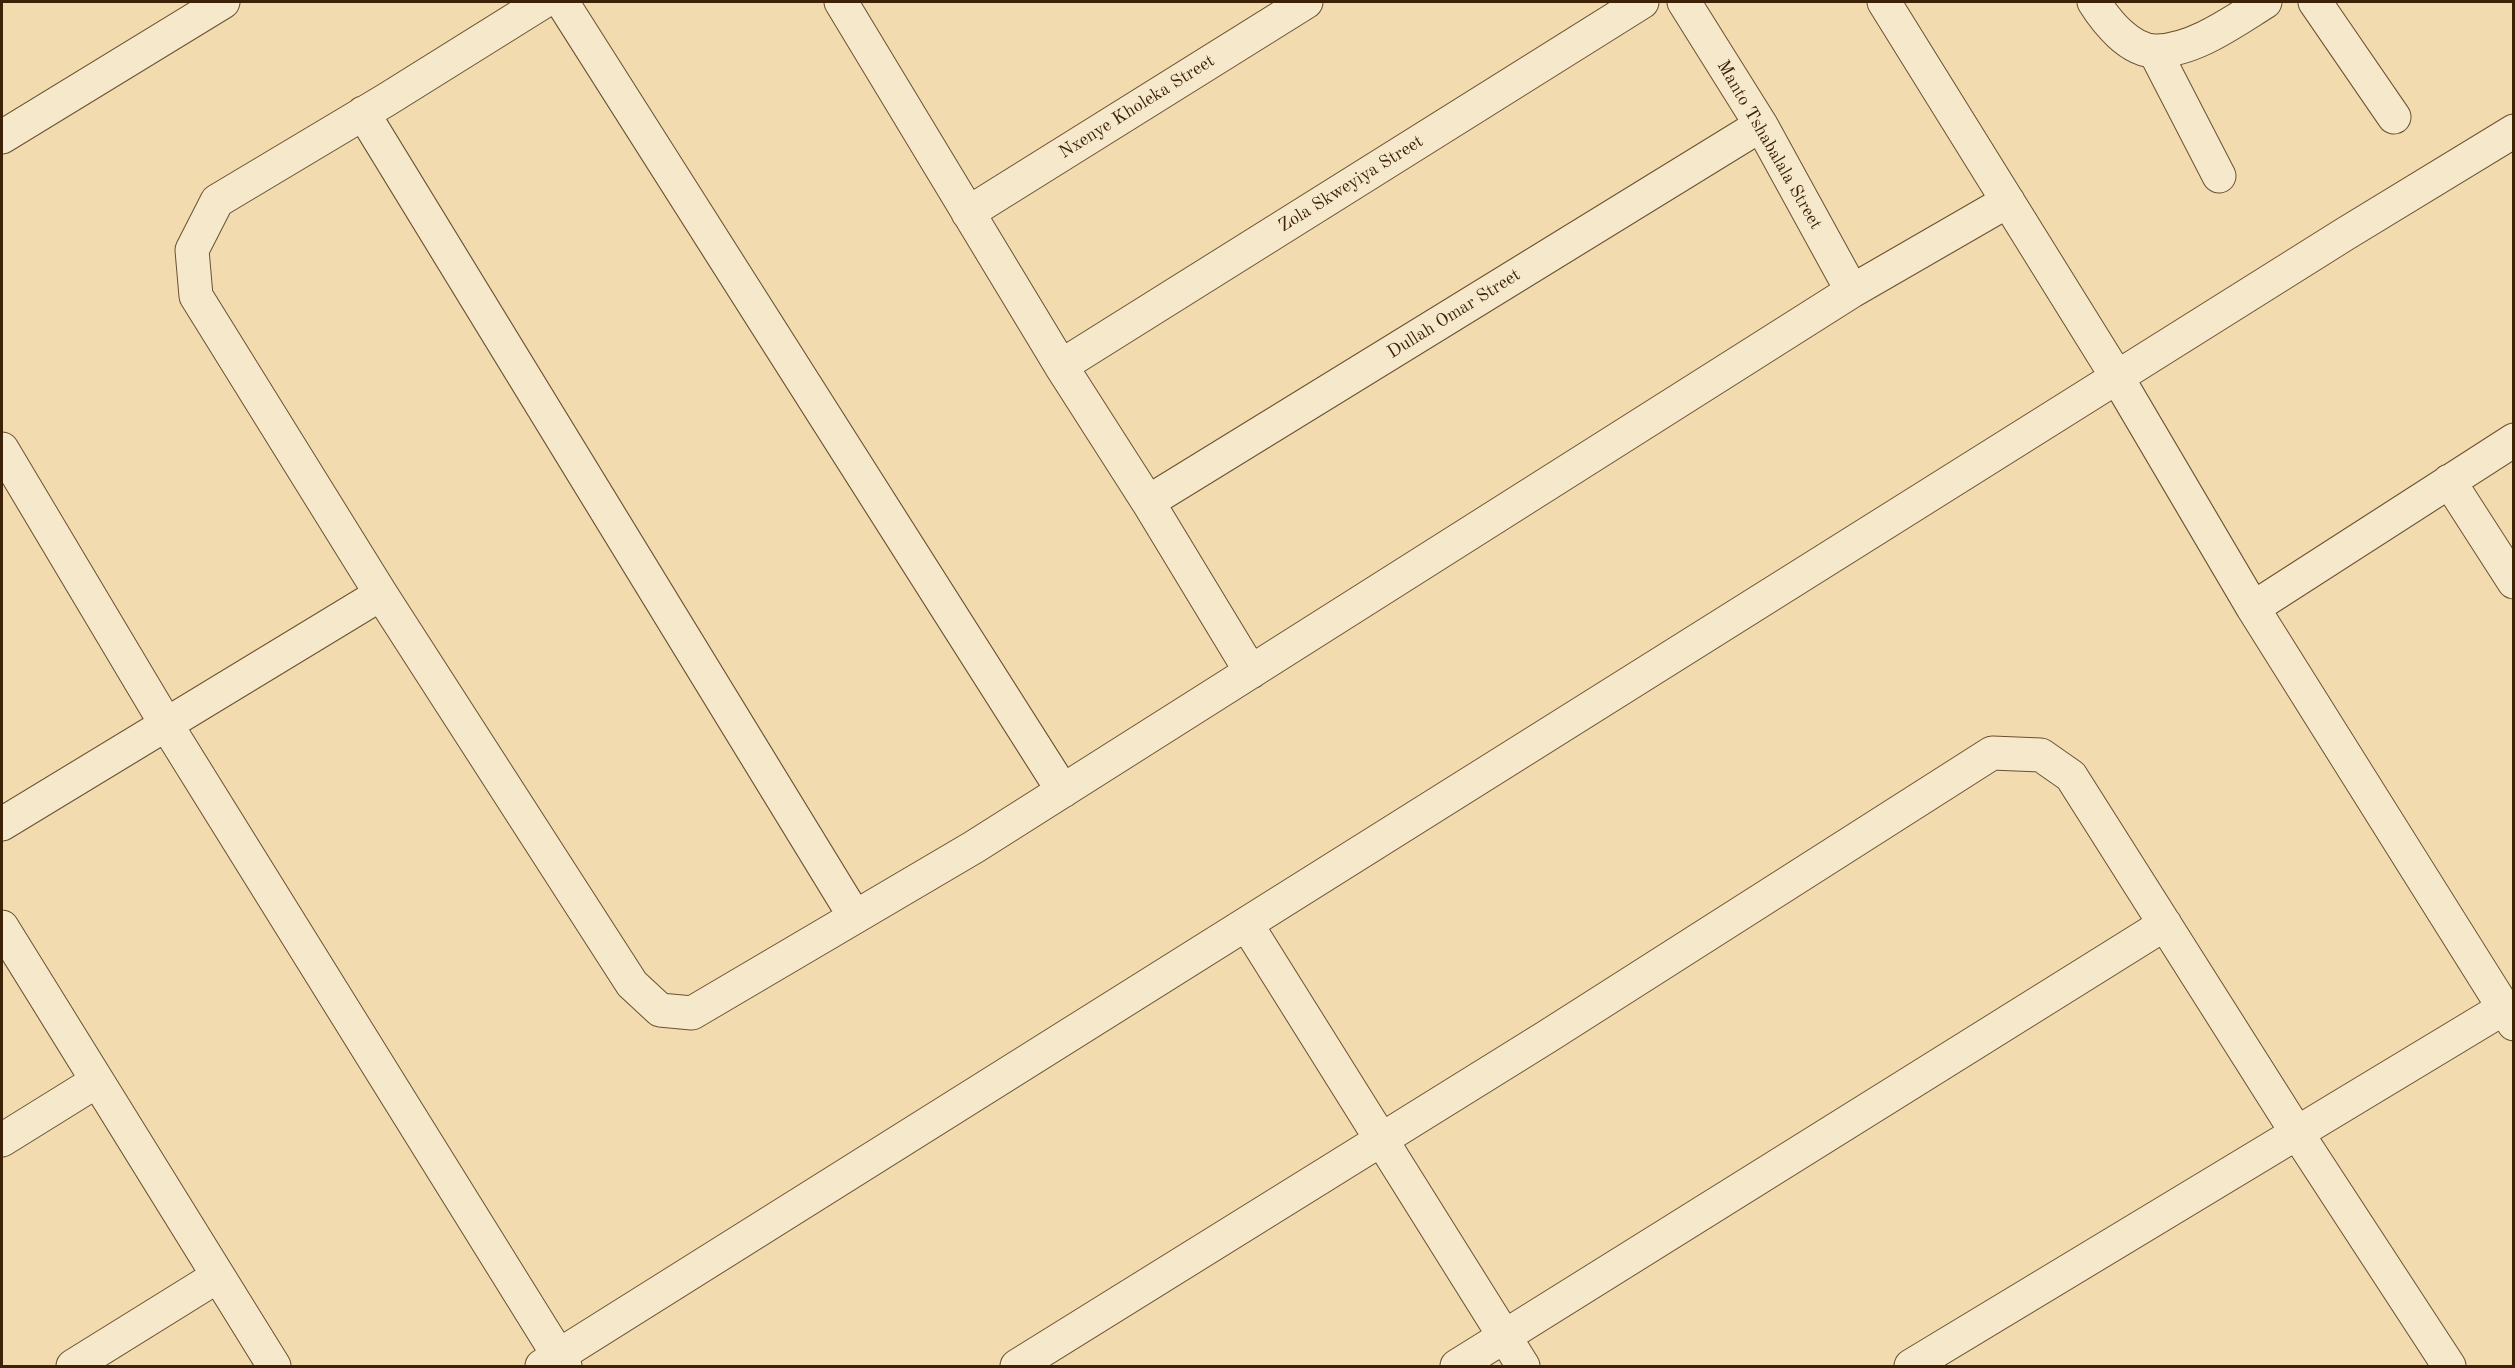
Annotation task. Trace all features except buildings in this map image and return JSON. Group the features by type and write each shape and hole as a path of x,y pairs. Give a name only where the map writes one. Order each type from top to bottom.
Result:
{"street":[{"path":"2,137 223,2"},
{"path":"543,2 217,201 192,250 196,296 381,594 632,984 660,1010 692,1013 974,847 1852,291 2008,201"},
{"path":"562,2 1063,791"},
{"name":"Nxenye Kholeka Street","path":"968,213 1306,2"},
{"name":"Zola Skweyiya Street","path":"1061,366 1642,2"},
{"name":"Manto Tshabalala Street","path":"1684,2 1761,125 1852,291"},
{"path":"1884,2 2117,377 2253,608 2509,1016 2297,1133 1911,1366"},
{"path":"2094,2 2105,20 2124,38 2155,52 2194,43 2265,2"},
{"path":"2315,2 2394,117"},
{"path":"853,5 968,213 1251,672"},
{"path":"2155,52 2219,176"},
{"path":"363,113 855,917"},
{"name":"Dullah Omar Street","path":"1148,502 1761,125"},
{"path":"2,450 166,724 556,1363 2117,377 2514,131"},
{"path":"2253,608 2514,440"},
{"path":"2449,481 2514,582"},
{"path":"2,824 381,594"},
{"path":"1017,1366 1548,1036 1992,753 2041,756 2071,776 2297,1133 2449,1366"},
{"path":"1457,1366 2165,924"},
{"path":"1247,925 1523,1366"},
{"path":"2,927 274,1366"},
{"path":"2,1140 97,1081"},
{"path":"73,1366 218,1276"}]}
